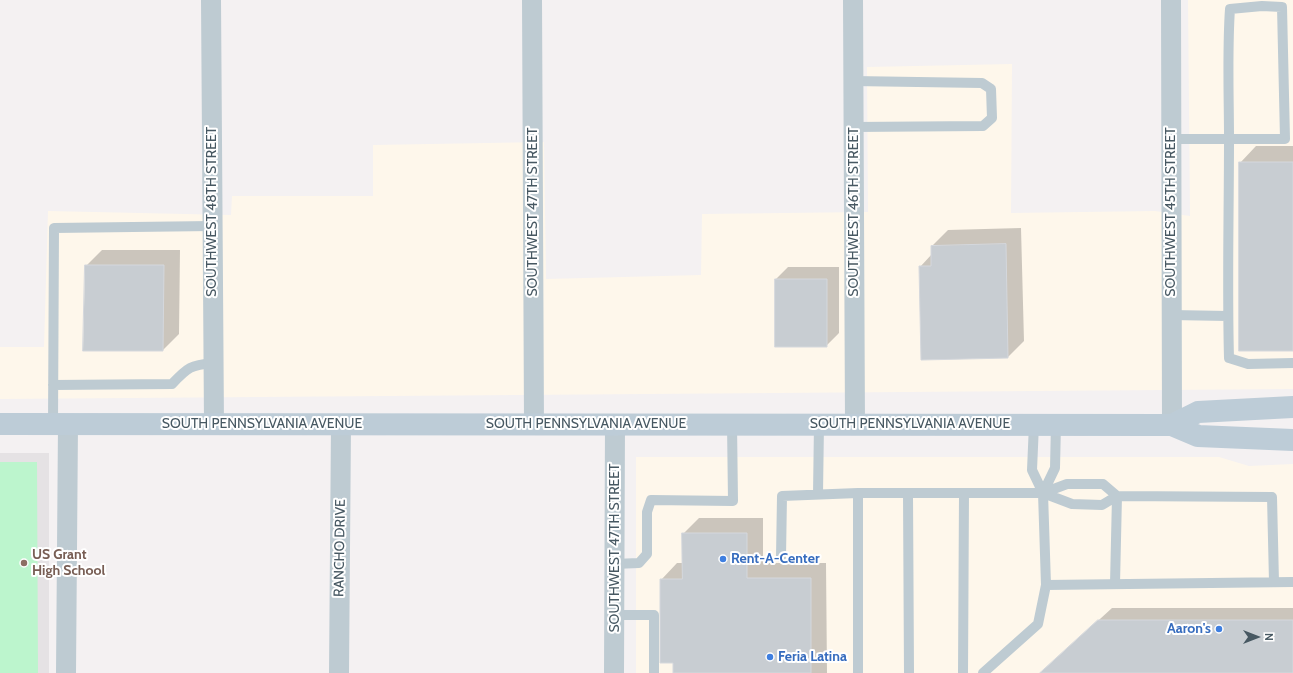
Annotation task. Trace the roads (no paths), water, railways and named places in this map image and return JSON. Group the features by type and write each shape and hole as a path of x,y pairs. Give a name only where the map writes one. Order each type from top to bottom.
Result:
{"main road":[{"name":"SOUTH PENNSYLVANIA AVENUE","path":"1172,425 1198,412 1293,407"},
{"name":"SOUTH PENNSYLVANIA AVENUE","path":"0,424 1172,425 1198,436 1293,440"}],"street":[{"name":"SOUTHWEST 48TH STREET","path":"211,0 214,424"},
{"name":"SOUTHWEST 47TH STREET","path":"532,0 534,424"},
{"name":"SOUTHWEST 46TH STREET","path":"853,0 855,424"},
{"name":"SOUTHWEST 45TH STREET","path":"1171,0 1172,425"},
{"path":"60,424 66,673"},
{"name":"RANCHO DRIVE","path":"339,673 341,424"},
{"name":"SOUTHWEST 47TH STREET","path":"614,673 615,424"}],"lane":[{"path":"1171,139 1229,139 1285,139 1282,7 1262,6 1230,9 1228,32 1229,139 1228,316 1229,358 1248,364 1293,363"},
{"path":"853,81 982,83 991,89 992,118 984,126 853,127"},
{"path":"60,424 53,385 54,228 212,226"},
{"path":"1171,316 1228,316"},
{"path":"53,385 172,384 183,372 194,365 213,363"},
{"path":"614,564 639,563 647,554 647,512 651,500 733,501 732,424"},
{"path":"818,494 819,424"},
{"path":"983,673 1038,624 1046,585 1043,493 1032,470 1034,424"},
{"path":"1043,493 1055,468 1056,424"},
{"path":"1043,493 1067,484 1103,484 1117,496"},
{"path":"963,673 964,492"},
{"path":"858,493 858,673"},
{"path":"781,557 782,496 858,493 1043,493 1072,504 1095,505 1102,505 1117,496 1272,497 1274,582"},
{"path":"908,493 909,673"},
{"path":"1115,584 1117,496"},
{"path":"1046,585 1293,582"},
{"path":"614,615 654,615 654,673"}],"place":[{"name":"Rent-A-Center","path":"723,559"},
{"name":"US Grant High School","path":"24,563"},
{"name":"Aaron's","path":"1219,629"},
{"name":"Feria Latina","path":"770,657"}]}
